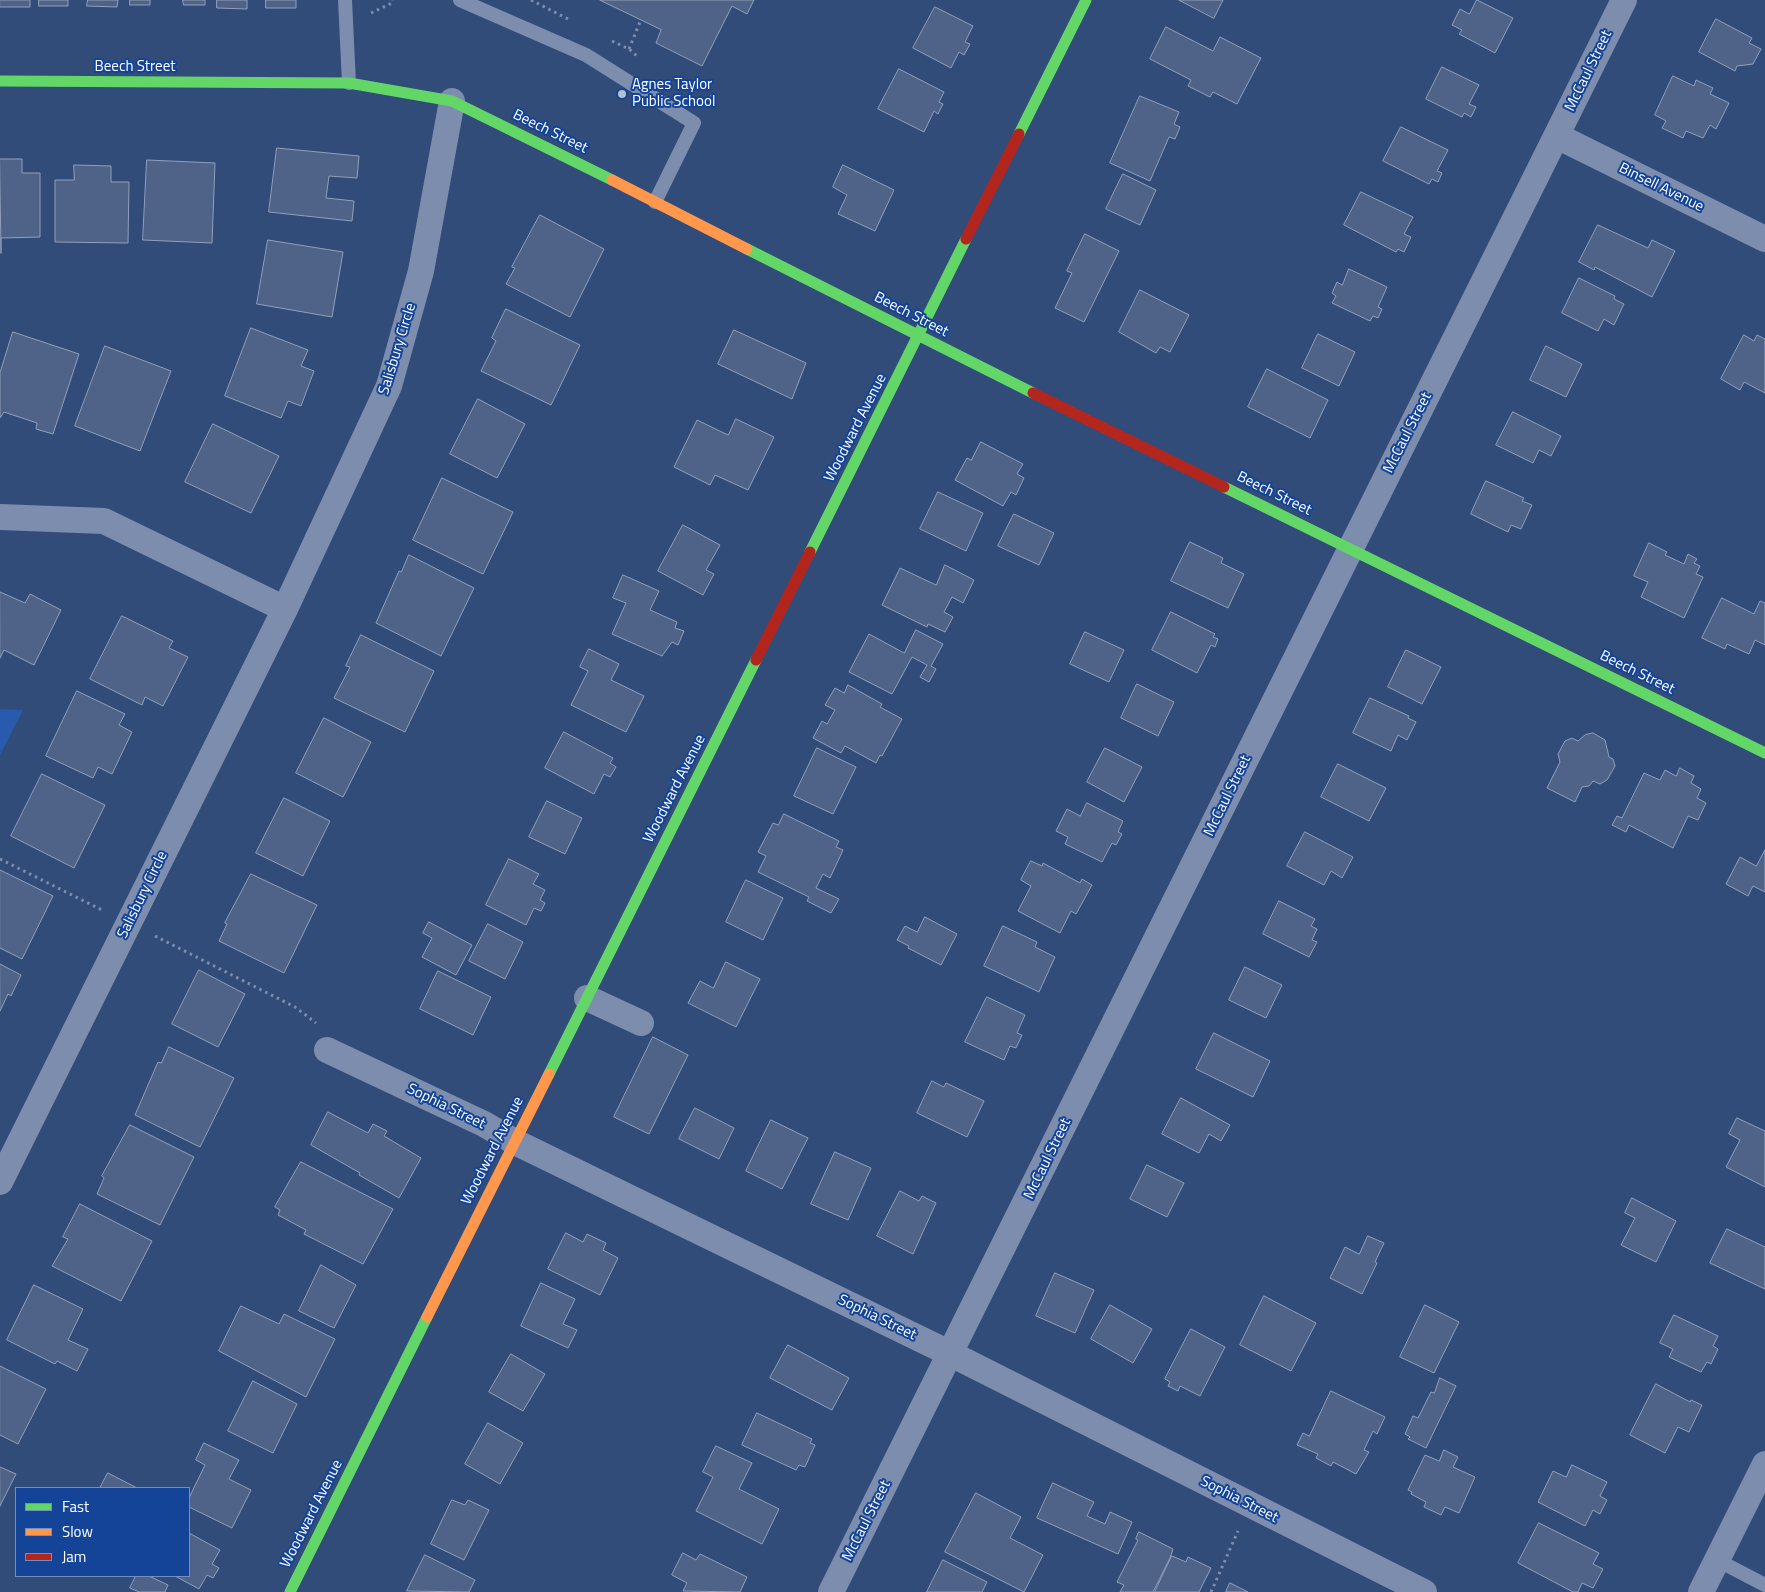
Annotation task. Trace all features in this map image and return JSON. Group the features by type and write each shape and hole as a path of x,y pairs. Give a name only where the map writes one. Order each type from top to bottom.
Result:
{"street":[{"name":"Woodward Avenue","path":"290,1592 1086,0"},
{"name":"McCaul Street","path":"831,1592 1624,0"},
{"name":"Beech Street","path":"0,81 349,82 452,102 555,150 919,337 1765,753"},
{"name":"Salisbury Circle","path":"0,1182 285,609 389,386 421,271 452,102"},
{"name":"Binsell Avenue","path":"1557,136 1765,239"},
{"path":"0,517 104,521 285,609"},
{"path":"586,998 641,1023"},
{"name":"Sophia Street","path":"327,1050 484,1124 515,1142 951,1354 1249,1506 1424,1592"},
{"path":"1701,1592 1765,1464"}],"lane":[{"path":"345,0 349,82"},
{"path":"460,0 586,55 694,123 655,202"},
{"path":"1717,1560 1765,1585"}],"path":[{"path":"369,15 378,8 392,3 392,0"},
{"path":"628,49 640,22"},
{"path":"0,859 294,1007 322,1027 327,1050"},
{"path":"1211,1592 1249,1506"}],"shaded area":[{"path":"0,709 23,710 0,755"}],"building":[{"path":"0,0 30,0 30,7 0,7"},
{"path":"39,0 68,0 68,6 39,6"},
{"path":"88,0 118,0 117,7 87,6"},
{"path":"130,0 150,0 150,5 130,5"},
{"path":"183,0 205,0 205,5 184,5"},
{"path":"217,0 247,0 247,9 217,8"},
{"path":"266,0 296,0 296,8 266,8"},
{"path":"600,0 754,0 747,14 732,6 702,66 656,43 661,30"},
{"path":"1179,0 1223,0 1214,18"},
{"path":"1477,0 1513,18 1495,53 1459,34 1462,30 1452,25 1460,9 1469,14"},
{"path":"935,7 973,26 965,42 970,44 964,55 959,52 951,68 913,48"},
{"path":"1716,19 1752,38 1749,43 1761,49 1753,64 1737,66 1735,71 1699,52"},
{"path":"1166,27 1213,51 1220,37 1261,58 1237,104 1213,92 1210,97 1188,86 1191,80 1150,59"},
{"path":"1442,67 1479,85 1469,104 1476,107 1471,117 1464,113 1462,117 1426,99"},
{"path":"899,69 944,92 939,102 943,104 938,114 934,111 924,132 878,109"},
{"path":"1673,76 1694,86 1696,80 1713,88 1710,94 1729,103 1716,129 1710,125 1703,138 1686,131 1683,138 1662,128 1666,121 1655,115"},
{"path":"1140,96 1179,112 1174,124 1180,127 1175,139 1169,137 1150,181 1110,163"},
{"path":"1401,127 1448,150 1437,171 1442,173 1438,182 1432,179 1429,184 1383,161"},
{"path":"277,148 359,156 357,178 329,176 326,198 354,201 352,221 269,212"},
{"path":"0,159 22,159 22,173 40,173 40,237 1,238 1,253"},
{"path":"147,160 215,163 212,243 143,240"},
{"path":"74,165 111,166 111,182 129,182 128,243 55,242 55,180 74,180"},
{"path":"843,165 894,190 875,231 838,214 847,195 833,187"},
{"path":"1123,174 1156,190 1140,225 1106,209"},
{"path":"1361,192 1413,217 1404,234 1411,237 1404,252 1398,249 1396,252 1344,225"},
{"path":"540,215 604,249 570,317 506,284 515,268 512,267"},
{"path":"1598,225 1648,248 1652,240 1675,251 1652,297 1595,267 1594,270 1579,262"},
{"path":"1085,234 1119,251 1084,322 1055,308 1072,273 1067,271"},
{"path":"268,240 343,252 332,317 257,304"},
{"path":"1349,269 1387,287 1378,307 1382,309 1378,318 1373,316 1370,321 1332,303 1336,296 1332,293 1337,282 1342,285"},
{"path":"1579,278 1615,296 1614,299 1624,304 1614,325 1604,319 1598,331 1562,313"},
{"path":"1140,290 1189,315 1170,352 1160,347 1156,353 1119,332"},
{"path":"506,309 580,345 551,405 481,371 496,341 492,338"},
{"path":"251,328 308,350 301,366 314,371 301,406 288,401 281,418 225,396"},
{"path":"734,330 806,363 792,399 718,364"},
{"path":"13,332 79,354 53,434 36,429 37,423 4,412 0,418 0,373"},
{"path":"1318,334 1355,352 1339,386 1302,368"},
{"path":"1744,335 1754,341 1757,335 1765,339 1765,393 1744,382 1740,390 1721,379"},
{"path":"105,346 171,371 140,451 75,426"},
{"path":"1546,346 1582,364 1566,397 1530,380"},
{"path":"1267,369 1328,400 1310,438 1248,407"},
{"path":"478,399 525,424 497,478 450,454"},
{"path":"1513,412 1561,436 1551,456 1539,450 1533,463 1496,445"},
{"path":"736,419 774,437 748,490 715,475 710,485 674,467 697,420 728,435"},
{"path":"213,424 279,456 251,513 185,482"},
{"path":"981,442 1023,464 1017,474 1024,478 1016,495 1011,492 1003,506 955,480 967,458 971,460"},
{"path":"442,478 513,512 483,574 413,540"},
{"path":"1486,481 1524,498 1522,501 1532,505 1521,529 1511,525 1508,532 1471,514"},
{"path":"938,492 983,513 966,551 920,529"},
{"path":"1014,514 1054,533 1039,565 998,546"},
{"path":"683,525 720,545 706,570 714,574 703,595 658,571"},
{"path":"1190,542 1223,558 1221,563 1244,574 1228,608 1171,581"},
{"path":"1649,543 1667,552 1665,555 1684,564 1688,554 1697,559 1694,563 1700,566 1696,574 1703,577 1684,618 1641,597 1648,582 1634,576"},
{"path":"409,555 474,588 441,656 376,623 399,571 401,572"},
{"path":"945,565 974,580 963,603 952,597 944,612 953,617 945,632 928,624 927,627 882,605 900,568 936,585"},
{"path":"623,575 659,591 650,610 677,622 675,628 684,631 678,645 672,642 662,656 612,634 626,603 613,598"},
{"path":"0,592 25,603 30,594 61,610 34,665 4,650 0,658"},
{"path":"1722,598 1754,614 1760,601 1765,603 1765,645 1755,640 1749,654 1727,644 1725,649 1702,638"},
{"path":"1171,612 1215,634 1213,637 1218,639 1215,647 1211,645 1197,673 1152,650"},
{"path":"122,616 173,641 169,648 188,657 163,706 145,697 142,705 90,679"},
{"path":"916,630 943,644 931,666 936,669 929,682 920,677 927,665 912,657 892,694 849,672 869,634 904,653"},
{"path":"1085,632 1124,650 1109,682 1070,664"},
{"path":"361,635 434,671 405,732 334,698 350,667 346,666"},
{"path":"589,649 619,664 611,680 644,696 626,732 571,705 588,671 580,667"},
{"path":"1406,650 1441,667 1422,704 1388,687"},
{"path":"1137,684 1174,702 1158,736 1121,718"},
{"path":"848,685 882,704 880,707 902,719 882,756 880,755 876,763 845,746 841,753 813,738 822,721 827,724 835,710 825,705 835,688 844,693"},
{"path":"77,691 125,714 119,725 132,732 112,774 98,767 93,778 46,756"},
{"path":"1370,698 1409,716 1408,718 1416,722 1407,740 1398,735 1391,751 1353,733"},
{"path":"324,718 371,742 343,797 296,773"},
{"path":"564,732 613,758 610,763 616,767 610,777 604,774 594,794 545,768"},
{"path":"1593,733 1605,740 1609,757 1613,759 1615,766 1607,780 1600,784 1593,781 1589,786 1582,787 1575,802 1547,788 1560,762 1558,754 1565,741 1572,738 1578,741 1585,735"},
{"path":"817,748 856,767 833,814 794,796"},
{"path":"1105,748 1142,767 1124,802 1087,782"},
{"path":"1338,764 1386,788 1369,821 1321,797"},
{"path":"1680,768 1694,776 1691,783 1701,789 1697,798 1706,803 1698,820 1688,816 1673,848 1629,825 1626,832 1612,825 1617,816 1622,818 1644,773 1660,780 1665,770 1676,776"},
{"path":"42,774 105,805 74,868 11,836"},
{"path":"284,798 330,821 303,876 256,853"},
{"path":"547,801 582,818 565,854 529,837"},
{"path":"1087,803 1123,821 1118,832 1122,834 1116,845 1112,843 1102,862 1065,844 1068,837 1056,831 1067,809 1080,816"},
{"path":"784,814 839,841 836,847 843,850 830,878 823,874 816,888 839,899 831,913 807,901 809,897 758,872 766,856 758,852 773,823 778,825"},
{"path":"1305,832 1353,857 1342,878 1331,871 1324,885 1287,866"},
{"path":"1765,850 1765,892 1753,886 1748,896 1726,884 1740,857 1756,866"},
{"path":"509,859 539,874 533,884 545,890 540,900 545,903 541,911 534,908 526,925 486,905"},
{"path":"1031,861 1042,866 1043,863 1080,883 1082,879 1092,885 1076,914 1071,911 1060,933 1018,911 1031,886 1021,880"},
{"path":"0,870 53,896 22,959 0,948"},
{"path":"251,874 317,905 284,973 219,941 227,924 225,923"},
{"path":"746,880 783,898 763,940 726,922"},
{"path":"1279,901 1315,919 1311,926 1317,929 1312,940 1317,942 1309,957 1263,934"},
{"path":"925,917 957,934 941,965 908,948 909,946 897,940 905,926 917,932"},
{"path":"429,922 472,945 456,975 422,957 432,938 423,933"},
{"path":"488,924 523,942 505,979 469,961"},
{"path":"1003,926 1037,942 1035,947 1055,957 1039,992 984,966"},
{"path":"726,962 760,979 736,1027 688,1003 700,981 713,988"},
{"path":"0,964 21,975 11,996 8,994 0,1011"},
{"path":"1245,967 1282,985 1266,1018 1229,1000"},
{"path":"199,970 245,994 218,1047 172,1024"},
{"path":"438,971 491,997 473,1035 420,1009"},
{"path":"987,997 1025,1015 1017,1033 1022,1035 1016,1048 1010,1046 1004,1060 965,1042"},
{"path":"1214,1033 1270,1061 1253,1097 1196,1069"},
{"path":"653,1037 688,1055 649,1134 614,1117"},
{"path":"169,1047 234,1078 200,1147 135,1115 158,1062 161,1063"},
{"path":"932,1081 944,1087 946,1083 984,1101 967,1137 917,1113"},
{"path":"1181,1098 1230,1125 1221,1141 1209,1134 1199,1153 1162,1134"},
{"path":"695,1108 734,1128 719,1159 679,1139"},
{"path":"328,1112 368,1133 373,1124 387,1131 384,1136 421,1158 399,1198 311,1145"},
{"path":"1737,1118 1765,1131 1765,1187 1726,1167 1740,1140 1729,1134"},
{"path":"771,1120 808,1138 782,1189 746,1171"},
{"path":"130,1125 194,1157 160,1225 97,1194 104,1178 102,1176"},
{"path":"835,1152 871,1168 848,1220 811,1204"},
{"path":"301,1162 393,1209 363,1264 304,1234 306,1230 278,1215 280,1210 275,1207"},
{"path":"1147,1165 1184,1183 1167,1217 1130,1199"},
{"path":"900,1191 919,1201 922,1196 936,1203 913,1254 877,1236"},
{"path":"1632,1198 1676,1221 1656,1262 1621,1245 1635,1218 1625,1213"},
{"path":"80,1204 152,1241 121,1301 52,1266 68,1239 63,1237"},
{"path":"1727,1229 1765,1247 1765,1289 1710,1263"},
{"path":"566,1233 583,1242 587,1234 606,1243 603,1250 618,1258 600,1295 548,1269"},
{"path":"1368,1236 1384,1243 1362,1294 1330,1278 1345,1247 1359,1254"},
{"path":"321,1265 356,1285 334,1328 299,1311"},
{"path":"1055,1273 1094,1290 1075,1333 1036,1316"},
{"path":"541,1283 575,1299 563,1324 577,1330 568,1348 521,1326"},
{"path":"34,1285 83,1309 68,1340 88,1349 77,1371 57,1361 55,1364 7,1340"},
{"path":"1264,1296 1316,1323 1291,1371 1240,1345"},
{"path":"1110,1305 1152,1329 1133,1363 1091,1339"},
{"path":"1425,1305 1459,1322 1434,1373 1400,1357"},
{"path":"241,1306 279,1324 284,1314 335,1339 306,1397 219,1351"},
{"path":"1674,1315 1718,1336 1713,1346 1718,1349 1711,1364 1707,1362 1701,1372 1669,1357 1673,1349 1660,1343"},
{"path":"1191,1329 1225,1347 1200,1396 1180,1386 1178,1391 1168,1386 1170,1382 1165,1379"},
{"path":"788,1345 849,1378 832,1410 770,1378"},
{"path":"511,1354 545,1374 523,1411 489,1392"},
{"path":"0,1366 46,1389 18,1444 0,1435"},
{"path":"1440,1378 1456,1386 1426,1448 1408,1439 1410,1437 1405,1434 1413,1416 1418,1418 1431,1392 1434,1393"},
{"path":"253,1381 297,1404 273,1453 228,1431"},
{"path":"1656,1384 1690,1402 1691,1400 1702,1405 1689,1432 1678,1427 1665,1453 1630,1435"},
{"path":"1331,1391 1385,1417 1377,1434 1373,1431 1364,1450 1369,1452 1356,1474 1333,1462 1331,1466 1316,1458 1318,1454 1297,1445 1303,1433 1309,1436"},
{"path":"757,1413 812,1439 810,1443 815,1445 805,1467 799,1465 796,1470 742,1445"},
{"path":"488,1423 523,1443 500,1484 465,1464"},
{"path":"204,1443 239,1460 229,1479 251,1490 232,1528 190,1507 190,1496 205,1465 196,1460"},
{"path":"716,1446 752,1463 739,1489 779,1509 762,1544 696,1511 713,1477 703,1472"},
{"path":"1444,1450 1458,1457 1453,1467 1475,1477 1459,1513 1445,1507 1441,1515 1424,1507 1426,1502 1411,1494 1412,1492 1408,1490 1425,1455 1439,1461"},
{"path":"1572,1465 1607,1482 1600,1496 1607,1500 1600,1514 1593,1510 1585,1526 1538,1502 1553,1471 1566,1477"},
{"path":"0,1467 16,1474 0,1506"},
{"path":"108,1473 135,1487 101,1487"},
{"path":"1053,1483 1094,1502 1087,1516 1105,1524 1110,1512 1132,1522 1118,1554 1037,1518"},
{"path":"976,1493 1021,1517 1010,1538 1043,1555 1024,1592 945,1552"},
{"path":"452,1500 465,1505 468,1500 489,1510 464,1560 431,1544"},
{"path":"1539,1523 1599,1553 1593,1564 1603,1569 1593,1588 1582,1583 1578,1592 1573,1592 1518,1563"},
{"path":"1139,1532 1173,1549 1153,1592 1120,1592 1124,1585 1117,1582 1138,1540 1136,1539"},
{"path":"190,1534 220,1550 212,1564 219,1568 213,1578 207,1575 199,1589 177,1577 190,1577"},
{"path":"683,1553 696,1560 700,1554 747,1577 740,1592 683,1591 687,1583 672,1575"},
{"path":"425,1555 475,1580 469,1592 407,1591"},
{"path":"1172,1556 1186,1562 1188,1557 1211,1568 1199,1592 1155,1592"},
{"path":"943,1560 987,1582 982,1592 927,1592"},
{"path":"136,1577 151,1577 168,1585 165,1592 139,1592 130,1588"},
{"path":"1230,1583 1248,1592 1226,1592"}],"traffic: fast":[{"path":"1019,134 1086,0"},
{"path":"0,81 349,83 452,101 612,180"},
{"path":"810,552 966,239"},
{"path":"747,249 1033,393"},
{"path":"1224,487 1765,753"},
{"path":"549,1074 756,660"},
{"path":"290,1592 427,1317"}],"traffic: slow":[{"path":"612,180 747,249"},
{"path":"427,1317 549,1074"}],"traffic: jam":[{"path":"966,239 1019,134"},
{"path":"1033,393 1224,487"},
{"path":"756,660 810,552"}],"place":[{"name":"Agnes Taylor Public School","path":"622,94"}]}
